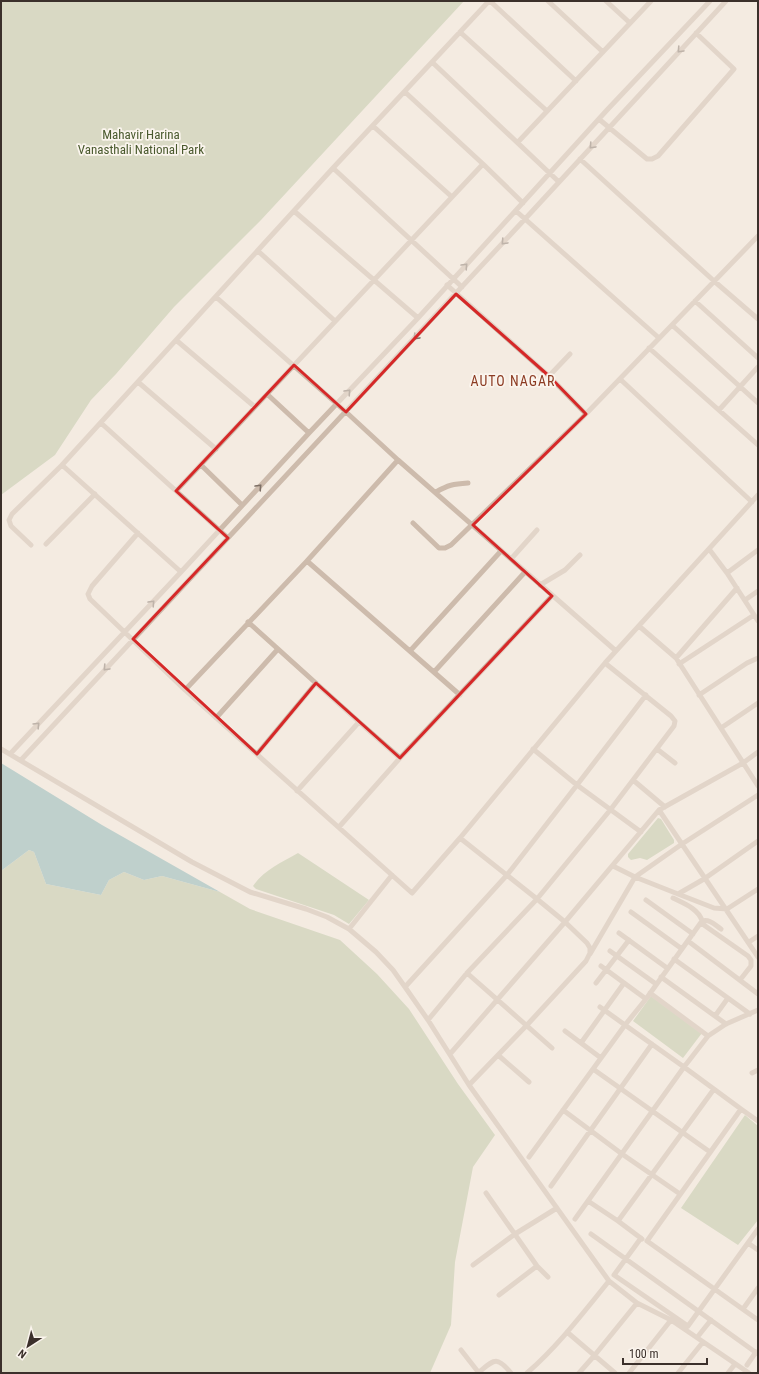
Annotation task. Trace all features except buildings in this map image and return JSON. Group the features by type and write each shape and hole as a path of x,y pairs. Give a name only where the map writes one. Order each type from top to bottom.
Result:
{"street":[{"path":"31,545 11,526 9,520 12,514 62,465 294,210 489,1 576,81"},
{"path":"548,1 603,52"},
{"path":"606,1 630,23"},
{"path":"518,142 651,1"},
{"path":"10,754 418,318 710,1"},
{"path":"21,760 456,294 726,1"},
{"path":"460,32 547,111"},
{"path":"600,120 647,158 652,159 658,156 734,69 696,33"},
{"path":"432,62 551,172 559,182"},
{"path":"405,92 523,203"},
{"path":"373,126 452,197"},
{"path":"580,159 714,281 758,318"},
{"path":"176,491 483,164"},
{"path":"333,168 462,287"},
{"path":"294,210 418,318"},
{"path":"516,211 659,338"},
{"path":"413,523 439,548 445,548 451,545 586,414 758,236"},
{"path":"258,251 335,321"},
{"path":"447,285 549,376 586,414"},
{"path":"216,297 294,365 398,460 616,651"},
{"path":"695,301 758,358"},
{"path":"672,325 758,403"},
{"path":"176,340 255,407"},
{"path":"649,348 758,445"},
{"path":"549,376 570,354"},
{"path":"719,410 758,367"},
{"path":"620,379 752,502"},
{"path":"138,382 216,449"},
{"path":"267,394 309,433"},
{"path":"101,423 228,538"},
{"path":"185,690 307,561 398,460"},
{"path":"62,465 181,572"},
{"path":"201,465 242,505"},
{"path":"436,492 445,486 452,484 468,483"},
{"path":"46,544 95,494"},
{"path":"138,533 92,586 88,594 90,599 185,690 412,893 460,838 605,663 758,495"},
{"path":"511,559 537,530"},
{"path":"709,549 727,573 758,621"},
{"path":"727,573 758,550"},
{"path":"410,651 501,551"},
{"path":"540,585 565,570 580,555"},
{"path":"307,561 460,695"},
{"path":"434,672 525,572"},
{"path":"676,658 737,588"},
{"path":"745,600 758,591"},
{"path":"339,827 400,758 552,596"},
{"path":"680,664 754,614"},
{"path":"248,622 400,758"},
{"path":"639,626 676,658 758,786"},
{"path":"216,718 278,649"},
{"path":"699,695 747,663 758,658"},
{"path":"428,1020 467,973 538,899 611,809 674,726 675,721 671,716 605,663"},
{"path":"257,754 316,683"},
{"path":"405,987 507,875 646,695"},
{"path":"721,728 758,703"},
{"path":"297,791 359,722"},
{"path":"1,749 192,862 250,892 317,913 349,929 376,952 393,970 428,1020 469,1086 609,1281 637,1303 671,1320 749,1373"},
{"path":"533,749 577,785 641,832"},
{"path":"657,749 675,763"},
{"path":"450,1054 496,999 613,866 659,810 743,763 758,752"},
{"path":"633,780 665,806"},
{"path":"469,1086 588,958 635,877 682,844 758,795"},
{"path":"659,810 704,879 727,909 758,957"},
{"path":"460,838 565,922 587,943 590,948 588,958"},
{"path":"678,894 704,879 758,841"},
{"path":"613,866 635,877 714,908 727,909 758,889"},
{"path":"349,929 392,875"},
{"path":"529,1157 701,922 701,916 694,910 673,898"},
{"path":"646,900 693,934"},
{"path":"631,912 682,949"},
{"path":"701,922 706,920 712,922 721,929"},
{"path":"701,922 748,956 751,960 751,966 740,980"},
{"path":"619,933 667,968"},
{"path":"748,942 758,936"},
{"path":"596,983 629,940"},
{"path":"688,941 758,994"},
{"path":"610,951 656,984"},
{"path":"674,959 750,1014"},
{"path":"600,966 646,999"},
{"path":"467,973 552,1048"},
{"path":"661,977 726,1024"},
{"path":"581,1043 602,1008 624,983"},
{"path":"650,993 708,1036"},
{"path":"715,1016 728,998"},
{"path":"602,1008 758,1121"},
{"path":"575,1219 652,1111 708,1036 726,1024 758,1010"},
{"path":"565,1031 602,1058"},
{"path":"551,1186 652,1044"},
{"path":"498,1055 529,1082"},
{"path":"594,1069 710,1152"},
{"path":"752,1073 758,1070"},
{"path":"618,1221 714,1089"},
{"path":"647,1241 741,1109"},
{"path":"563,1110 651,1175 680,1194"},
{"path":"486,1193 537,1266 548,1277"},
{"path":"588,1201 758,1320"},
{"path":"473,1265 515,1234 557,1208"},
{"path":"641,1238 614,1275 688,1326 758,1229"},
{"path":"591,1234 757,1353 747,1365"},
{"path":"748,1243 758,1250"},
{"path":"499,1295 537,1266"},
{"path":"527,1373 536,1366 567,1332 609,1281"},
{"path":"743,1309 758,1288"},
{"path":"579,1373 637,1303"},
{"path":"630,1373 671,1320"},
{"path":"699,1335 711,1320"},
{"path":"567,1332 615,1373"},
{"path":"678,1373 703,1342"},
{"path":"461,1350 478,1373 494,1361 503,1363 511,1373"},
{"path":"728,1373 735,1364"}],"highlighted area":[{"path":"456,294 549,376 586,414 473,525 552,596 400,758 316,683 257,754 133,639 228,538 176,491 294,365 346,412"}],"green space":[{"name":"Mahavir Harina Vanasthali National Park","path":"1,1 464,1 261,220 174,307 116,374 91,400 55,455 1,495"},
{"path":"658,818 661,819 674,840 674,843 647,860 640,858 631,860 628,857 628,854"},
{"path":"29,850 34,852 46,884 101,895 109,880 124,872 144,880 162,876 220,892 250,909 340,940 377,974 409,1009 458,1084 495,1135 473,1167 455,1262 451,1325 430,1373 1,1373 1,871"},
{"path":"298,853 369,900 349,924 334,915 256,889 253,886 268,871 279,863"},
{"path":"651,996 702,1033 683,1058 633,1021"},
{"path":"745,1115 758,1126 758,1220 738,1245 681,1208"}],"water":[{"path":"1,763 102,825 220,892 162,876 144,880 124,872 109,880 101,895 46,884 34,852 29,850 1,871"}],"district":[{"name":"AUTO NAGAR","path":"513,381"}]}
